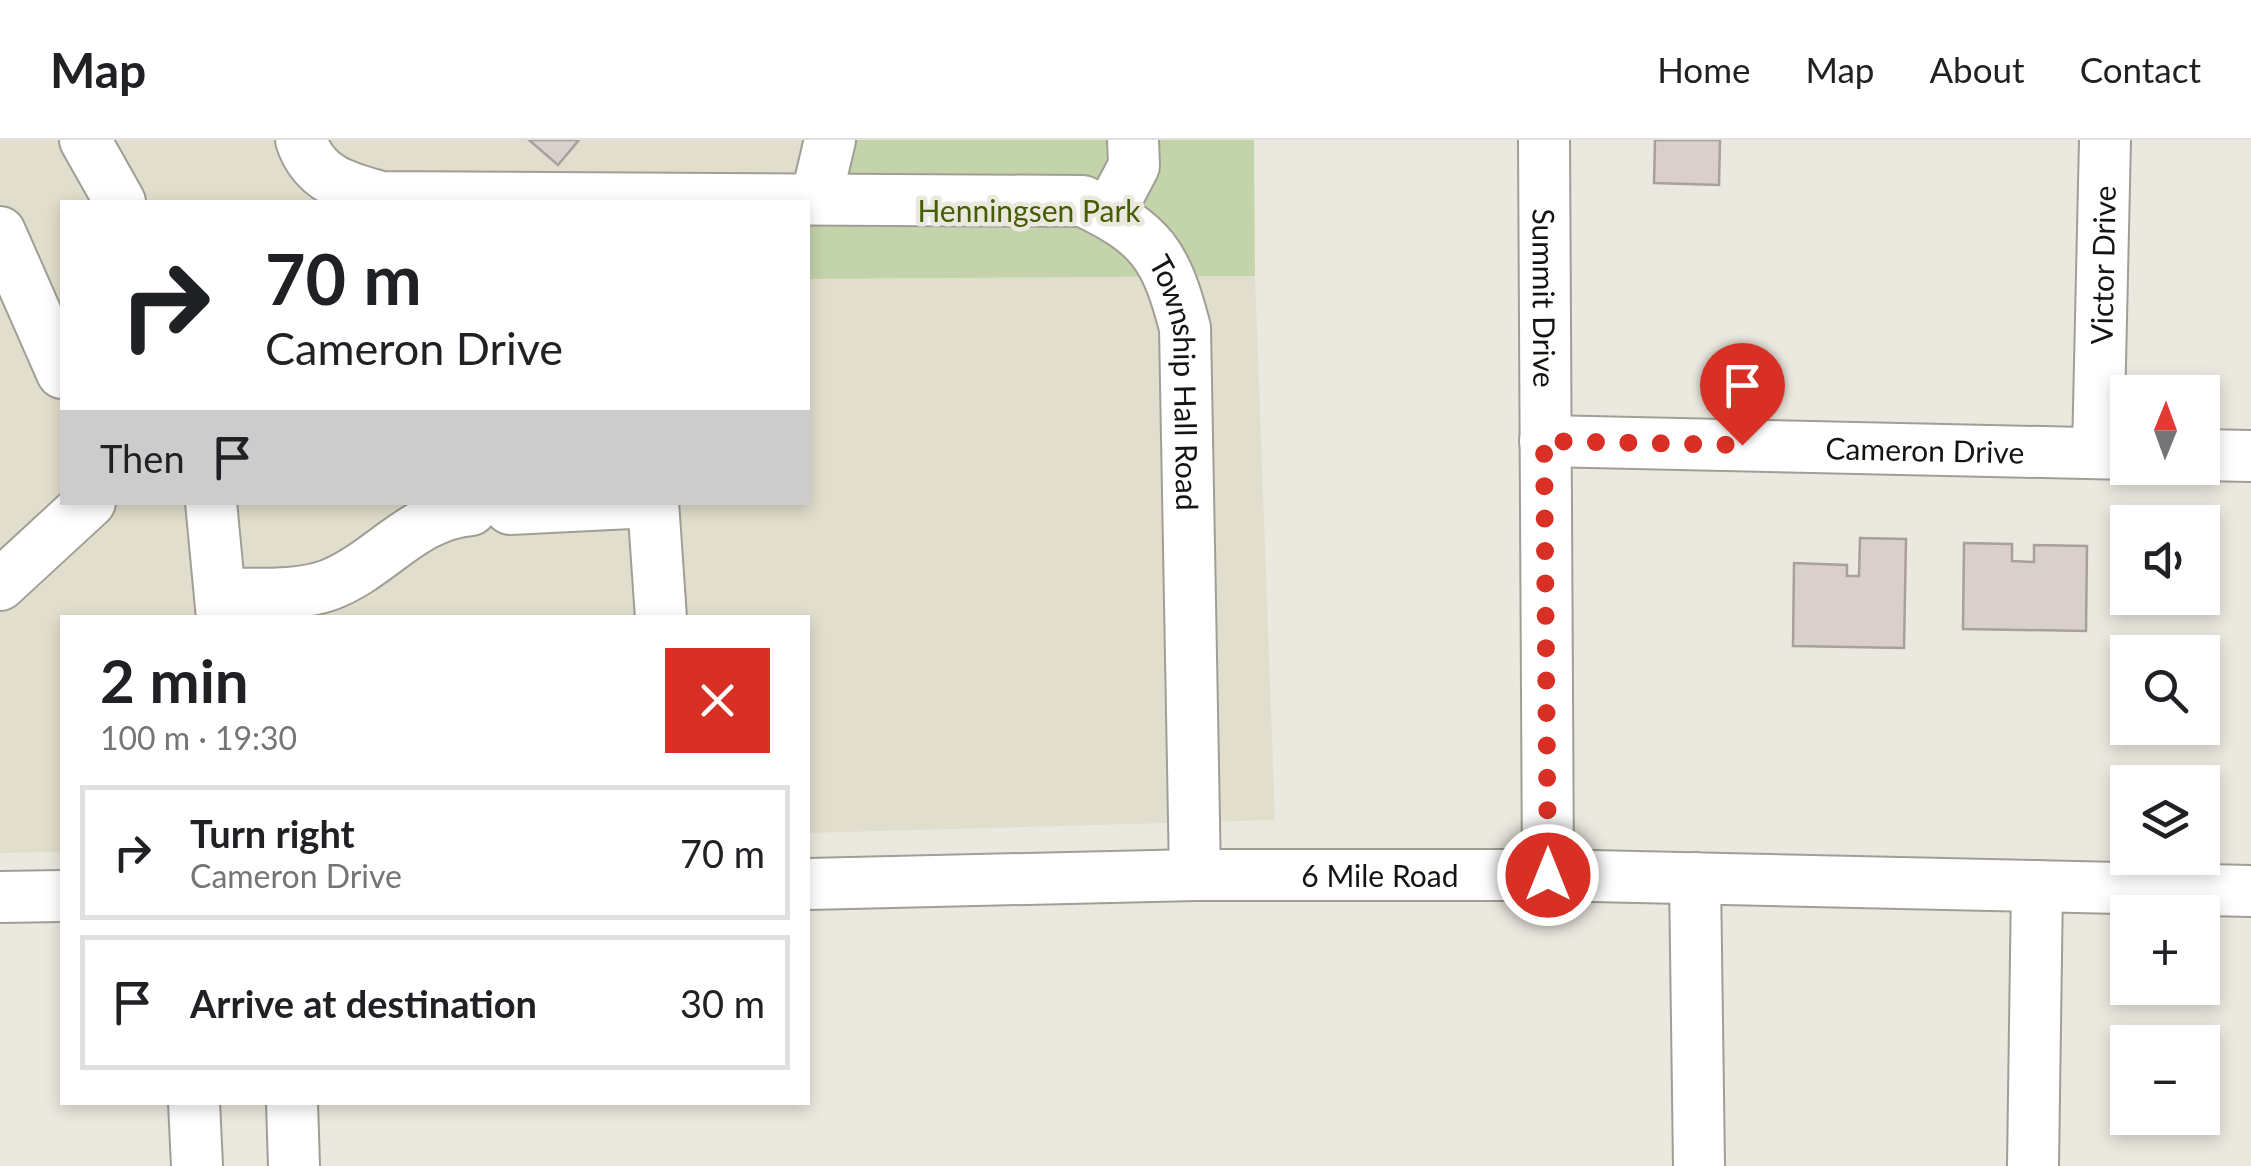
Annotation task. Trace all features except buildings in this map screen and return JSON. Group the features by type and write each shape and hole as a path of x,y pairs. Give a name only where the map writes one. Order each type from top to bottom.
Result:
{"street":[{"path":"85,140 119,200"},
{"name":"Township Hall Road","path":"300,140 308,162 338,185 381,197 1083,201 1131,224 1170,271 1185,328 1195,875"},
{"path":"816,200 830,140"},
{"path":"1109,213 1134,166 1133,140"},
{"name":"Summit Drive","path":"1544,140 1548,875"},
{"name":"Victor Drive","path":"2106,140 2111,375"},
{"path":"3,249 60,369"},
{"name":"Cameron Drive","path":"1544,441 2110,454"},
{"path":"2220,455 2251,456"},
{"path":"0,585 87,505"},
{"path":"213,505 221,606 325,587 348,576 429,520 491,510 592,505"},
{"path":"652,505 661,615"},
{"name":"6 Mile Road","path":"810,884 1195,875 1548,875 2251,891"},
{"path":"1695,878 1699,1166"},
{"path":"2032,1166 2038,886"},
{"path":"0,897 60,896"},
{"path":"194,1105 197,1166"},
{"path":"292,1105 294,1166"}],"shaded area":[{"path":"0,140 803,140 805,200 60,200 60,505 810,505 810,279 1255,276 1275,820 810,833 810,615 60,615 60,852 0,853"}],"green space":[{"name":"Henningsen Park","path":"803,140 1254,140 1255,276 810,279 810,200 805,200"}],"route":[{"path":"1548,875 1544,441 1742,445"}]}
